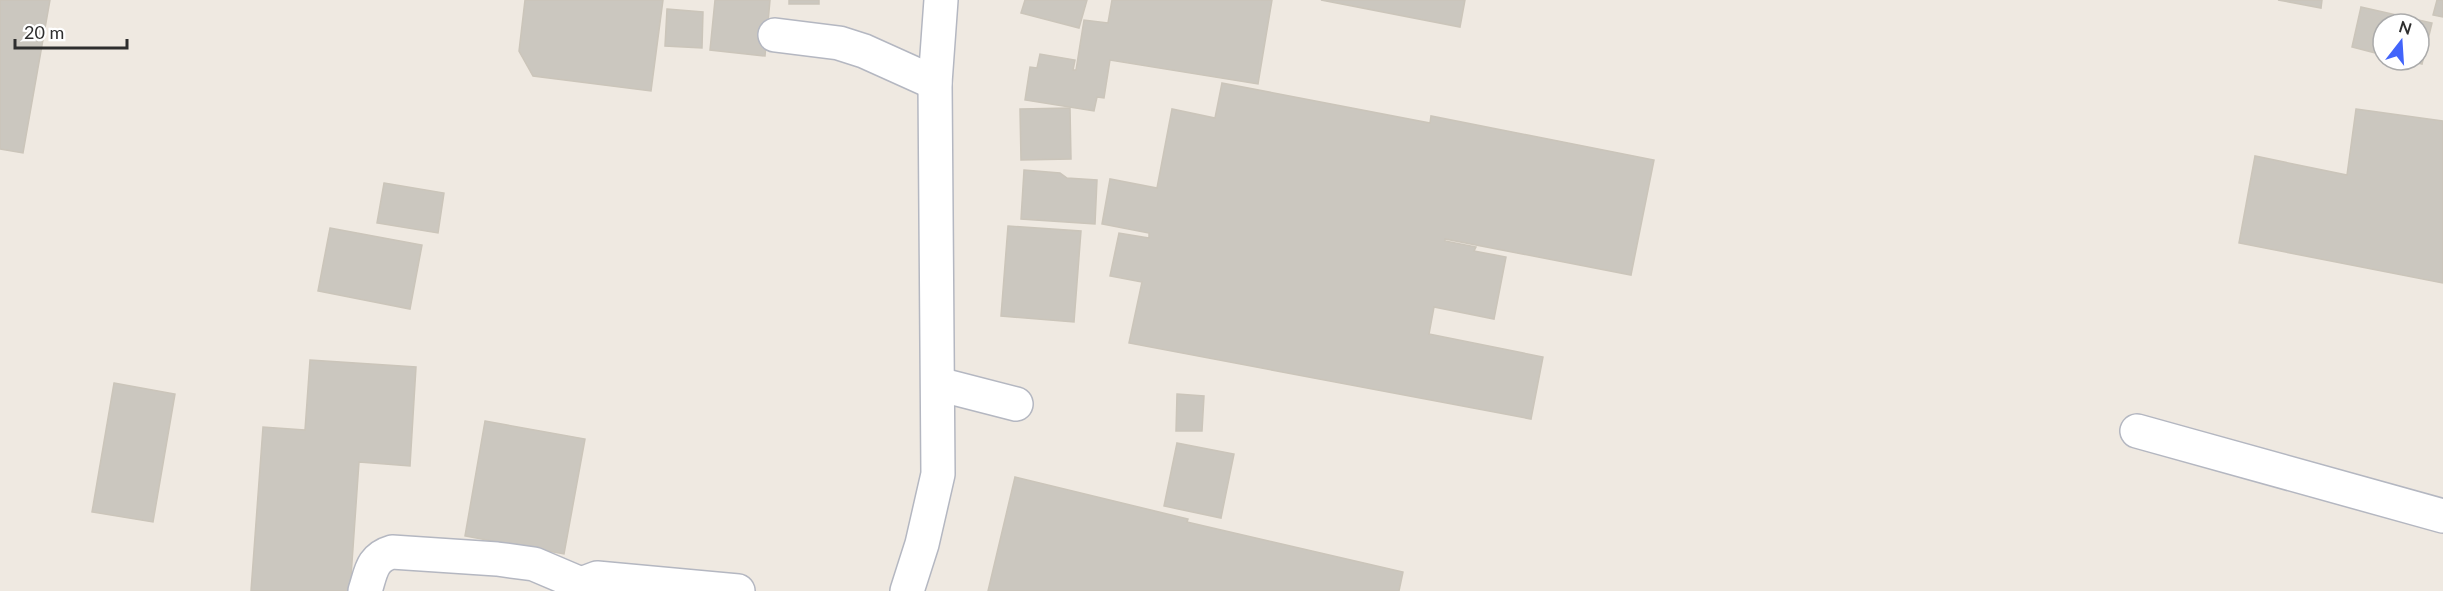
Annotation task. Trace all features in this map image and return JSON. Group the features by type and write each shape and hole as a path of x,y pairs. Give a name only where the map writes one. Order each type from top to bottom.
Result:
{"street":[{"path":"907,591 922,544 938,474 935,83 941,0"},
{"path":"776,35 812,38 864,51 935,83"},
{"path":"938,384 1016,404"},
{"path":"2137,431 2443,516"},
{"path":"365,591 374,562 382,555 392,552 497,559 534,564 580,587 597,578 738,591"}],"building":[{"path":"0,0 50,0 23,153 0,149"},
{"path":"525,0 663,0 651,91 533,76 519,51"},
{"path":"715,0 770,0 765,56 710,50"},
{"path":"789,0 819,0 819,4 789,4"},
{"path":"1025,0 1087,0 1079,28 1021,13"},
{"path":"1112,0 1272,0 1258,84 1110,60 1104,98 1097,97 1094,111 1025,100 1030,67 1037,68 1040,54 1075,60 1073,70 1076,70 1084,20 1108,23"},
{"path":"1321,0 1465,0 1460,27"},
{"path":"2278,0 2322,0 2321,8"},
{"path":"2437,0 2443,0 2443,17 2433,15"},
{"path":"2361,7 2383,12 2371,12 2371,52 2352,47"},
{"path":"667,9 703,12 702,48 665,46"},
{"path":"1222,83 1430,123 1431,116 1654,160 1631,275 1445,239 1445,241 1476,247 1474,251 1506,257 1494,319 1434,307 1429,334 1543,357 1531,419 1129,343 1142,282 1110,276 1119,233 1149,238 1149,233 1102,224 1110,179 1157,188 1172,109 1215,118"},
{"path":"1070,108 1071,159 1021,160 1020,109"},
{"path":"2356,109 2443,121 2443,283 2239,243 2255,156 2347,175"},
{"path":"1024,170 1060,173 1067,178 1097,180 1095,224 1021,219"},
{"path":"384,183 444,193 438,233 377,223"},
{"path":"1008,226 1081,231 1074,322 1001,316"},
{"path":"330,228 422,245 410,309 318,291"},
{"path":"310,360 416,367 410,466 359,462 350,591 251,591 263,427 305,430"},
{"path":"114,383 175,394 153,522 92,512"},
{"path":"1177,394 1204,396 1202,431 1176,431"},
{"path":"485,421 585,439 564,554 465,536"},
{"path":"1177,443 1234,454 1221,518 1164,506"},
{"path":"1015,477 1188,519 1187,522 1403,572 1399,591 988,591"}]}
